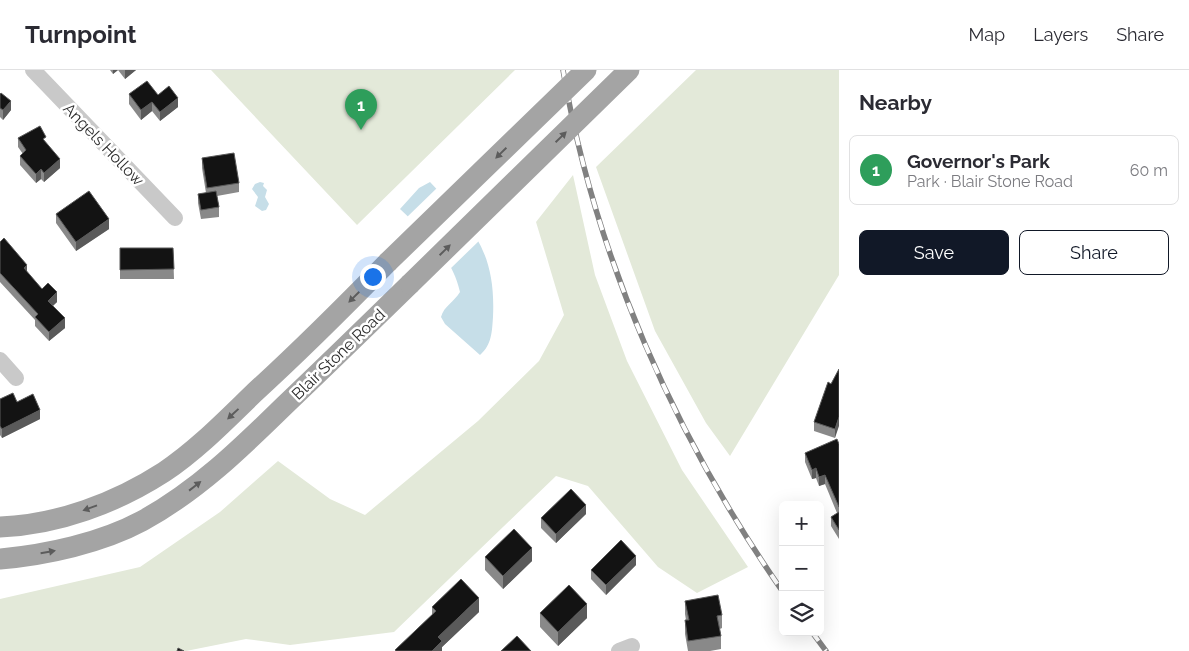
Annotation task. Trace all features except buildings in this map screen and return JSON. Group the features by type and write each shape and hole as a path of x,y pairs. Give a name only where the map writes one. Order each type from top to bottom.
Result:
{"main road":[{"name":"Blair Stone Road","path":"0,527 43,522 88,510 119,497 164,472 202,442 268,380 586,70"},
{"name":"Blair Stone Road","path":"0,559 62,549 140,522 185,494 227,462 629,70"},
{"path":"268,380 289,402"}],"street":[{"name":"Angels Hollow","path":"33,70 175,218"},
{"path":"0,360 16,378"}],"green space":[{"path":"211,70 515,70 357,225"},
{"path":"696,70 839,70 839,275 730,456 706,423 655,331 596,167"},
{"path":"573,175 595,275 627,361 682,470 748,567 697,593 658,567 588,486 556,476 394,632 290,645 246,639 186,651 0,651 0,599 140,567 220,512 278,461 330,499 365,515 478,421 539,361 564,315 536,222"}],"water":[{"path":"430,182 458,212 469,227 478,241 490,274 493,294 492,333 487,347 480,355 445,324 441,317 444,310 460,292 451,267 436,246 400,209 419,188"},
{"path":"264,183 263,186 267,190 265,197 269,204 266,210 262,211 255,206 258,197 252,189 255,184"}],"pier":[{"path":"438,187 462,212 481,239 450,269 430,243 406,218"}],"railway":[{"path":"563,70 577,140 596,209 618,276 644,343 674,408 708,471 744,533 782,591"},
{"path":"815,636 826,651"}],"place":[{"name":"Governor's Park","path":"361,130"}]}
